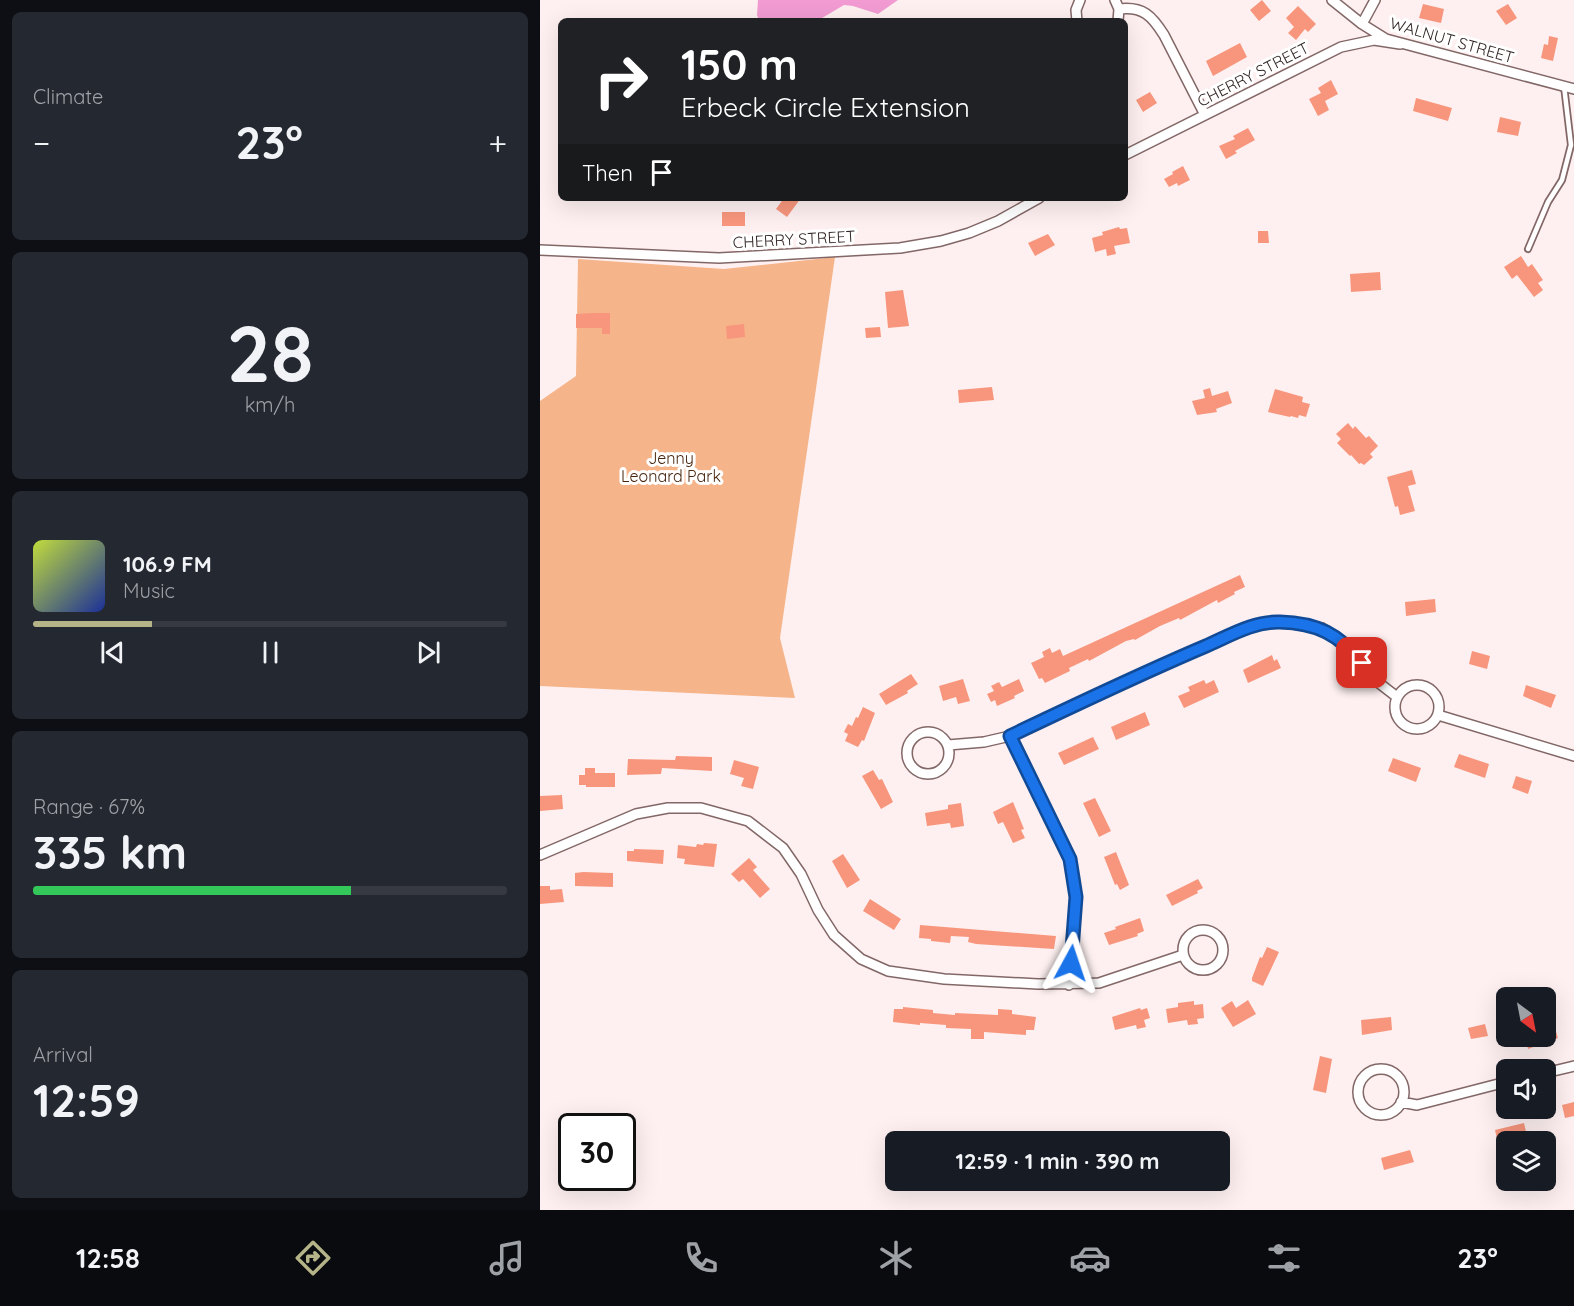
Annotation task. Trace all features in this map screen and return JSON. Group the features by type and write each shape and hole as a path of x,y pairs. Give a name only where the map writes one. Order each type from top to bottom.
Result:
{"street":[{"path":"1077,18 1076,10 1080,0"},
{"name":"WALNUT STREET","path":"1332,0 1362,24 1386,39 1569,88"},
{"path":"1362,24 1375,0"},
{"path":"1117,4 1140,10 1156,23 1205,115"},
{"name":"CHERRY STREET","path":"1128,154 1341,47 1374,40 1400,44"},
{"name":"CHERRY STREET","path":"540,250 719,258 900,248 941,241 969,233 998,221 1034,201"},
{"path":"948,745 984,742 1010,736 1164,664 1256,625 1279,622 1322,628 1350,647 1375,680 1397,697"},
{"path":"1411,686 1426,687 1434,692 1438,699 1438,715 1435,721 1425,728 1416,730 1406,727 1394,711 1397,697 1400,692 1411,686"},
{"path":"1438,715 1574,756"},
{"path":"932,732 939,735 948,745 948,759 940,771 920,773 910,764 907,751 909,744 918,734 932,732"},
{"path":"1010,736 1070,859 1076,897 1069,985"},
{"path":"540,855 636,814 668,808 701,808 748,821 783,848 801,874 818,910 834,935 861,959 888,971 944,979 1069,985 1099,983 1183,955"},
{"path":"1199,930 1212,932 1223,948 1220,961 1210,970 1203,971 1190,967 1183,955 1182,949 1187,936 1199,930"},
{"path":"1556,1070 1574,1066"},
{"path":"1378,1069 1395,1074 1404,1090 1401,1102 1398,1108 1386,1114 1374,1114 1368,1111 1359,1102 1357,1090 1362,1078 1372,1070 1378,1069"},
{"path":"1401,1102 1417,1105 1496,1085"}],"lane":[{"path":"1528,249 1548,202 1562,180 1571,145 1569,88"}],"green space":[{"name":"Jenny Leonard Park","path":"835,257 780,638 795,698 540,686 540,401 576,376 578,259 724,269"}],"shaded area":[{"path":"758,0 898,0 878,14 844,5 822,18 758,18"}],"building":[{"path":"1262,0 1271,11 1259,21 1250,10"},
{"path":"1423,4 1444,9 1441,23 1419,18"},
{"path":"1508,4 1517,18 1506,25 1496,11"},
{"path":"1298,6 1316,24 1308,32 1305,29 1296,40 1288,33 1294,27 1286,18"},
{"path":"1549,36 1558,38 1553,61 1541,58 1544,44 1548,45"},
{"path":"1240,43 1247,57 1213,76 1206,61"},
{"path":"1331,80 1338,94 1325,101 1329,110 1318,116 1309,99 1321,93 1318,88"},
{"path":"1150,92 1157,103 1143,112 1136,100"},
{"path":"1416,98 1452,108 1448,121 1413,111"},
{"path":"1500,117 1521,122 1518,136 1497,132"},
{"path":"1248,128 1255,140 1226,159 1219,146 1235,139 1233,136"},
{"path":"1183,166 1190,180 1178,186 1177,183 1169,187 1164,179"},
{"path":"782,201 799,201 787,217 776,209"},
{"path":"722,212 745,212 745,226 722,226"},
{"path":"1119,227 1120,229 1127,228 1130,243 1114,246 1116,254 1107,256 1106,249 1095,252 1092,238"},
{"path":"1258,231 1268,231 1269,243 1258,243"},
{"path":"1048,234 1055,245 1035,256 1028,243"},
{"path":"1521,256 1528,267 1532,264 1543,280 1538,283 1543,290 1534,297 1517,275 1512,279 1504,267"},
{"path":"1380,272 1381,290 1351,292 1350,274"},
{"path":"903,290 909,326 888,328 885,292"},
{"path":"610,313 610,334 602,334 602,328 576,328 576,314"},
{"path":"744,324 745,337 727,339 726,326"},
{"path":"880,327 881,337 866,338 865,328"},
{"path":"992,387 994,400 959,403 958,390"},
{"path":"1210,388 1212,396 1228,391 1232,403 1216,409 1217,412 1197,415 1192,401 1205,398 1203,390"},
{"path":"1275,389 1303,397 1302,402 1310,404 1306,417 1299,415 1298,418 1290,417 1268,412"},
{"path":"1348,423 1353,429 1355,426 1366,438 1369,436 1378,446 1370,454 1373,457 1364,465 1359,464 1337,443 1341,439 1336,434"},
{"path":"1412,470 1416,484 1408,486 1415,511 1400,515 1398,506 1395,507 1387,477"},
{"path":"1240,575 1245,587 1234,592 1235,594 1218,603 1217,600 1180,620 1179,618 1160,626 1135,640 1126,641 1089,661 1088,659 1069,668 1070,671 1045,683 1042,678 1039,679 1031,663 1044,657 1042,652 1050,648 1052,653 1060,649 1063,656"},
{"path":"1435,599 1436,612 1406,616 1405,602"},
{"path":"1472,651 1490,656 1487,669 1469,664"},
{"path":"1272,655 1274,661 1277,659 1281,668 1248,683 1243,670"},
{"path":"911,674 918,684 907,691 908,693 886,705 879,694"},
{"path":"963,679 970,701 958,704 956,697 943,701 939,686"},
{"path":"1019,679 1024,691 997,706 995,700 991,702 987,694 994,691 991,686 999,682 1002,687"},
{"path":"1204,680 1206,684 1214,680 1219,692 1184,708 1178,696 1190,691 1188,687"},
{"path":"1526,685 1556,695 1551,708 1523,696"},
{"path":"863,707 875,713 864,741 862,740 858,747 845,741 848,734 844,732 848,724 852,726"},
{"path":"1145,712 1150,725 1116,740 1111,727"},
{"path":"1093,737 1099,749 1064,765 1058,753"},
{"path":"1459,754 1489,764 1485,778 1454,767"},
{"path":"676,756 712,757 712,771 662,768 661,774 627,775 628,759 675,760"},
{"path":"1393,758 1421,768 1416,782 1388,771"},
{"path":"734,760 759,767 753,789 741,786 744,778 730,774"},
{"path":"585,768 595,768 595,773 615,773 615,787 579,785 579,775 585,775"},
{"path":"873,770 879,780 882,779 893,802 881,809 862,776"},
{"path":"1516,776 1532,781 1528,794 1512,788"},
{"path":"562,795 563,809 540,811 540,796"},
{"path":"1095,798 1111,831 1099,837 1083,803"},
{"path":"1013,802 1024,829 1021,830 1025,838 1013,843 1003,822 998,824 993,812"},
{"path":"961,803 964,826 951,828 950,823 927,826 925,813 948,809 948,805"},
{"path":"704,843 717,844 714,867 684,864 685,859 677,858 678,845 696,847 697,844 703,845"},
{"path":"634,849 664,850 663,864 627,861 627,851 634,851"},
{"path":"1116,852 1129,885 1120,890 1117,884 1115,885 1104,857"},
{"path":"843,854 860,880 847,888 832,861"},
{"path":"749,858 757,867 753,870 770,889 760,898 743,879 739,882 731,874"},
{"path":"575,873 613,873 613,887 575,886"},
{"path":"1198,879 1203,888 1197,891 1198,893 1172,906 1166,895"},
{"path":"540,886 550,886 550,890 562,889 564,902 540,904"},
{"path":"870,899 901,919 894,930 863,911"},
{"path":"1140,918 1144,931 1137,934 1138,936 1109,945 1104,933"},
{"path":"920,925 1056,936 1054,949 976,944 968,942 969,937 951,936 950,943 919,938"},
{"path":"1267,947 1279,952 1263,986 1252,981 1252,978 1260,957 1262,958"},
{"path":"1248,1000 1256,1014 1233,1027 1221,1008 1232,1001 1236,1008"},
{"path":"1194,1001 1194,1005 1203,1004 1204,1018 1197,1019 1198,1024 1188,1025 1187,1020 1168,1023 1166,1009 1178,1007 1178,1003"},
{"path":"903,1007 955,1015 955,1013 998,1015 998,1009 1012,1010 1012,1014 1036,1017 1034,1030 1026,1030 1026,1035 984,1032 984,1039 971,1039 971,1029 893,1022 894,1009 903,1009"},
{"path":"1140,1008 1141,1010 1147,1008 1150,1018 1144,1020 1146,1027 1137,1029 1136,1025 1115,1030 1112,1017"},
{"path":"1391,1017 1392,1030 1362,1035 1361,1020"},
{"path":"1485,1024 1488,1036 1471,1039 1468,1028"},
{"path":"1320,1056 1332,1059 1326,1093 1313,1090"},
{"path":"1574,1102 1574,1116 1565,1118 1562,1105"},
{"path":"1524,1123 1526,1131 1496,1131 1496,1134 1495,1130"},
{"path":"1410,1150 1414,1162 1384,1170 1381,1158"}],"route":[{"path":"1071,963 1076,897 1070,859 1010,736 1143,673 1256,625 1279,622 1322,628 1350,647 1362,663"}]}
